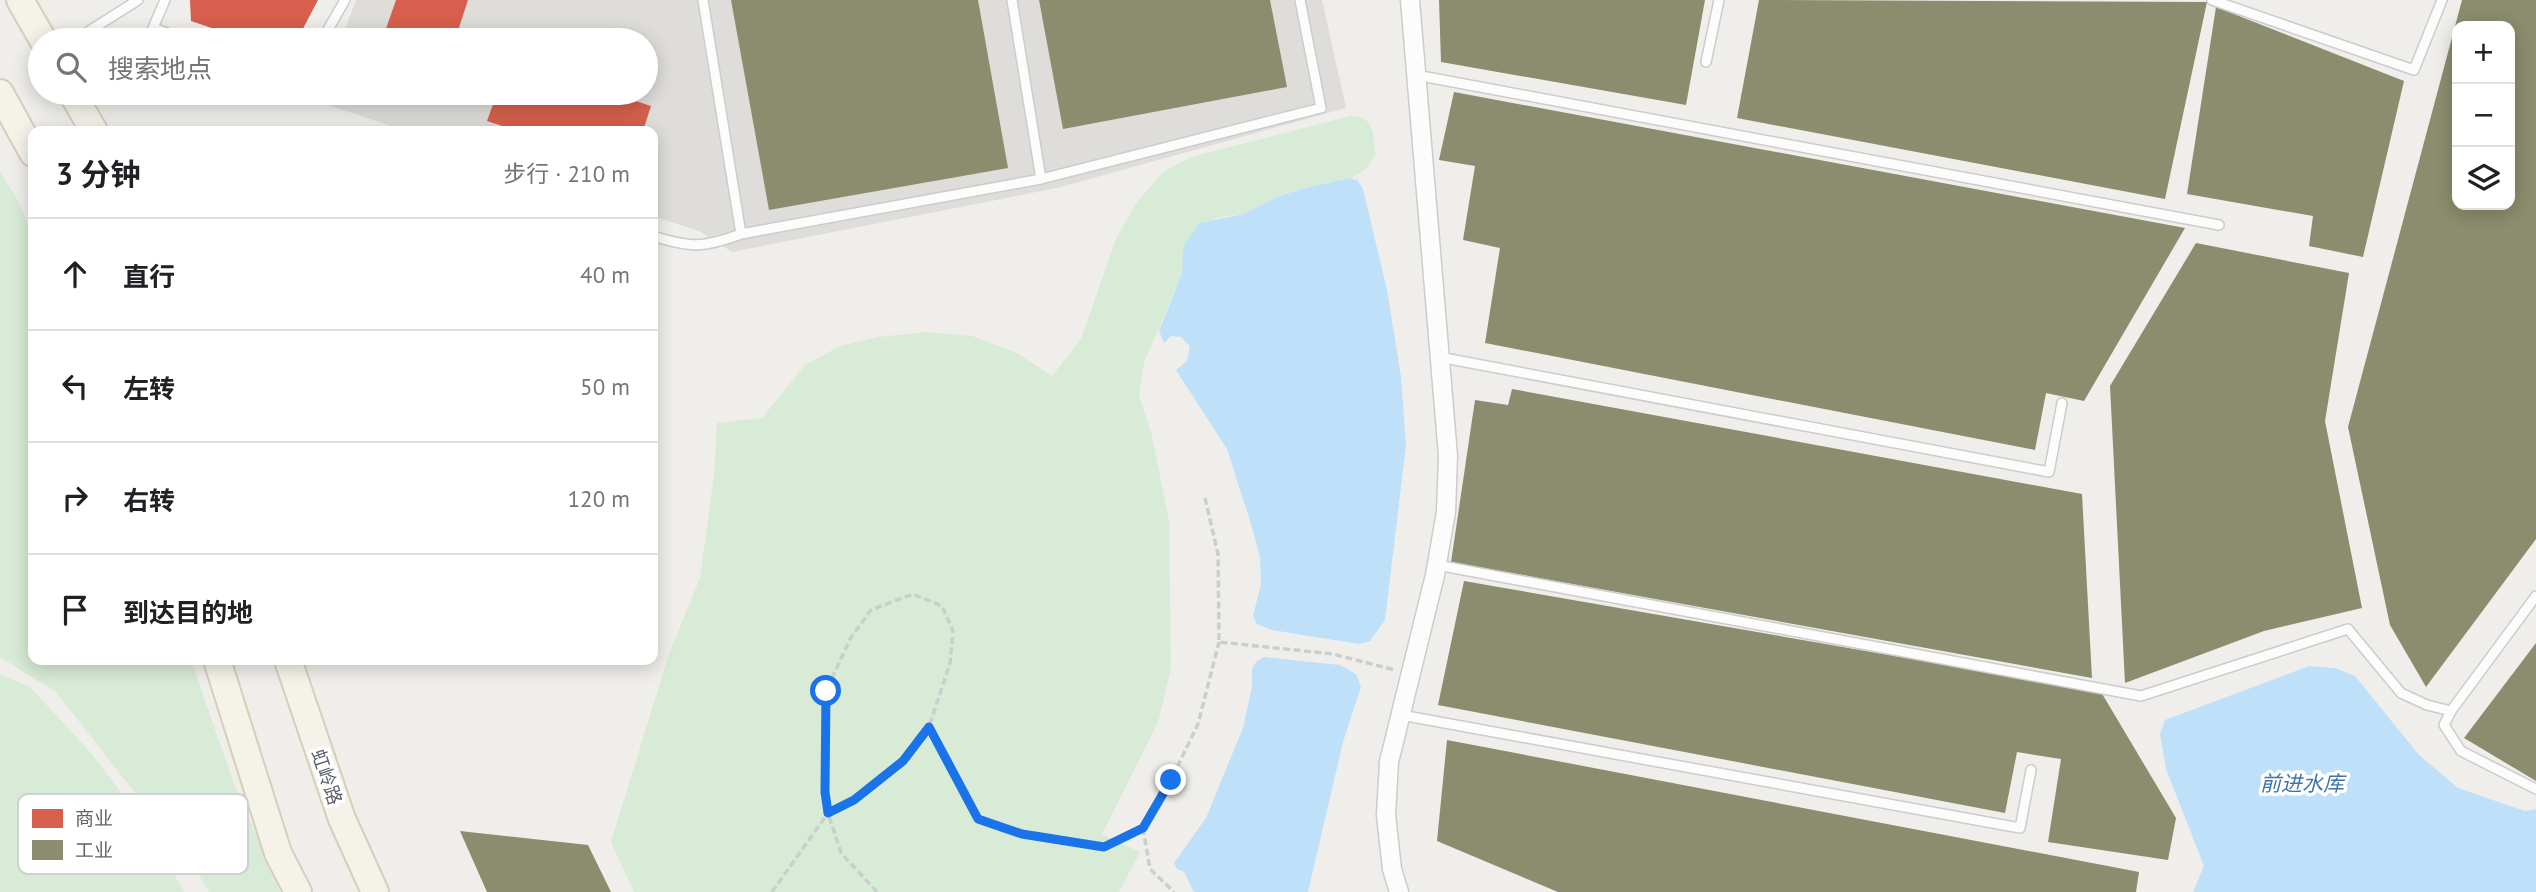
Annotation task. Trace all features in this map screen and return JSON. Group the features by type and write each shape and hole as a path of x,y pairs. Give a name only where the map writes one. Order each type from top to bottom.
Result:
{"main road":[{"path":"20,0 36,28"},
{"path":"0,93 28,144"},
{"path":"79,105 91,126"},
{"path":"219,665 278,853 298,892"},
{"name":"虹岭路","path":"290,665 342,820 375,892"}],"street":[{"path":"1399,892 1392,869 1386,816 1388,762 1437,565 1446,512 1448,456 1410,0"}],"lane":[{"path":"94,28 138,0"},
{"path":"153,28 165,0"},
{"path":"329,28 345,0"},
{"path":"703,0 741,234"},
{"path":"1012,0 1041,179"},
{"path":"658,238 685,246 717,243 741,234 1041,179 1321,108 1300,0"},
{"path":"1706,62 1719,0"},
{"path":"2212,0 2414,70 2442,0"},
{"path":"1416,75 2219,225"},
{"path":"1439,357 2049,472 2062,403"},
{"path":"1437,565 2141,696 2348,629 2401,693 2427,705 2451,711"},
{"path":"2536,596 2451,711 2444,725 2461,751 2536,789"},
{"path":"1401,715 2020,828 2031,770"}],"path":[{"path":"929,727 978,819 1022,834 1104,847 1143,828 1171,780 1198,724 1219,642 1219,554 1205,498"},
{"path":"772,892 828,813 854,800 903,761 929,727 950,663 953,631 942,606 914,594 871,610 849,639 826,691 825,792 828,813 841,853 877,892"},
{"path":"1219,642 1333,654 1410,674"},
{"path":"1143,828 1150,869 1174,892"}],"shaded area":[{"path":"356,0 1322,0 1346,108 1057,188 732,252 699,231 658,218 658,126 391,126 328,105 658,105 658,28 346,28"}],"green space":[{"path":"1351,116 1369,123 1373,134 1376,155 1366,169 1351,178 1277,197 1244,214 1215,218 1183,247 1182,273 1144,363 1139,395 1152,436 1169,521 1171,668 1158,722 1102,834 1140,852 1119,892 634,892 611,842 669,654 700,578 714,475 717,423 762,418 805,365 840,346 879,337 926,332 972,336 1017,353 1052,376 1081,339 1116,239 1137,202 1163,172 1191,157"},
{"path":"0,172 28,223 28,665 193,665 239,794 136,794 56,692 0,657"},
{"path":"0,674 30,687 91,753 122,794 18,794 18,874 174,874 184,892 0,892"},
{"path":"248,816 281,892 209,892 198,874 248,874"}],"water":[{"path":"1351,178 1358,181 1363,189 1387,290 1401,377 1406,445 1385,620 1370,641 1359,644 1272,630 1257,624 1253,616 1261,584 1260,557 1227,449 1176,370 1187,361 1190,346 1181,337 1171,336 1164,343 1159,331 1182,273 1183,247 1199,223 1244,214 1277,197"},
{"path":"1264,657 1340,665 1356,674 1361,687 1343,742 1308,892 1194,892 1184,872 1177,869 1174,863 1206,818 1243,728 1252,687 1252,669 1256,662"},
{"name":"前进水库","path":"2309,666 2335,668 2355,676 2419,755 2458,788 2525,811 2536,809 2536,892 2193,892 2204,866 2166,769 2160,734 2165,720"}],"building: 商业":[{"path":"190,0 318,0 303,28 212,28 191,21"},
{"path":"396,0 468,0 459,28 386,28"},
{"path":"493,105 651,106 645,126 502,126 487,121"}],"building: 工业":[{"path":"731,0 978,0 1008,168 769,210"},
{"path":"1039,0 1270,0 1287,87 1063,129"},
{"path":"1439,0 1705,0 1686,105 1441,62"},
{"path":"1759,0 2207,2 2165,199 1737,118"},
{"path":"2462,0 2536,0 2536,539 2426,687 2390,625 2348,427 2452,37 2452,210 2515,210 2515,21 2456,21"},
{"path":"2216,7 2404,81 2363,257 2309,246 2313,216 2187,194"},
{"path":"1454,92 2185,228 2084,401 2046,393 2035,450 1485,343 1500,248 1463,240 1475,166 1439,160"},
{"path":"2196,243 2349,273 2325,421 2362,608 2264,631 2125,683 2110,386"},
{"path":"1512,389 2082,494 2092,678 1451,562 1475,400 1508,405"},
{"path":"1464,581 2101,692 2176,818 2168,860 2048,842 2061,759 2017,752 2005,813 1438,705"},
{"path":"2536,643 2536,781 2464,738"},
{"path":"1447,740 2139,872 2136,892 1558,892 1437,841"},
{"path":"460,831 588,845 611,892 487,892"}],"route":[{"path":"826,691 825,792 828,813 854,800 903,761 929,727 978,819 1022,834 1104,847 1143,828 1171,780"}]}
